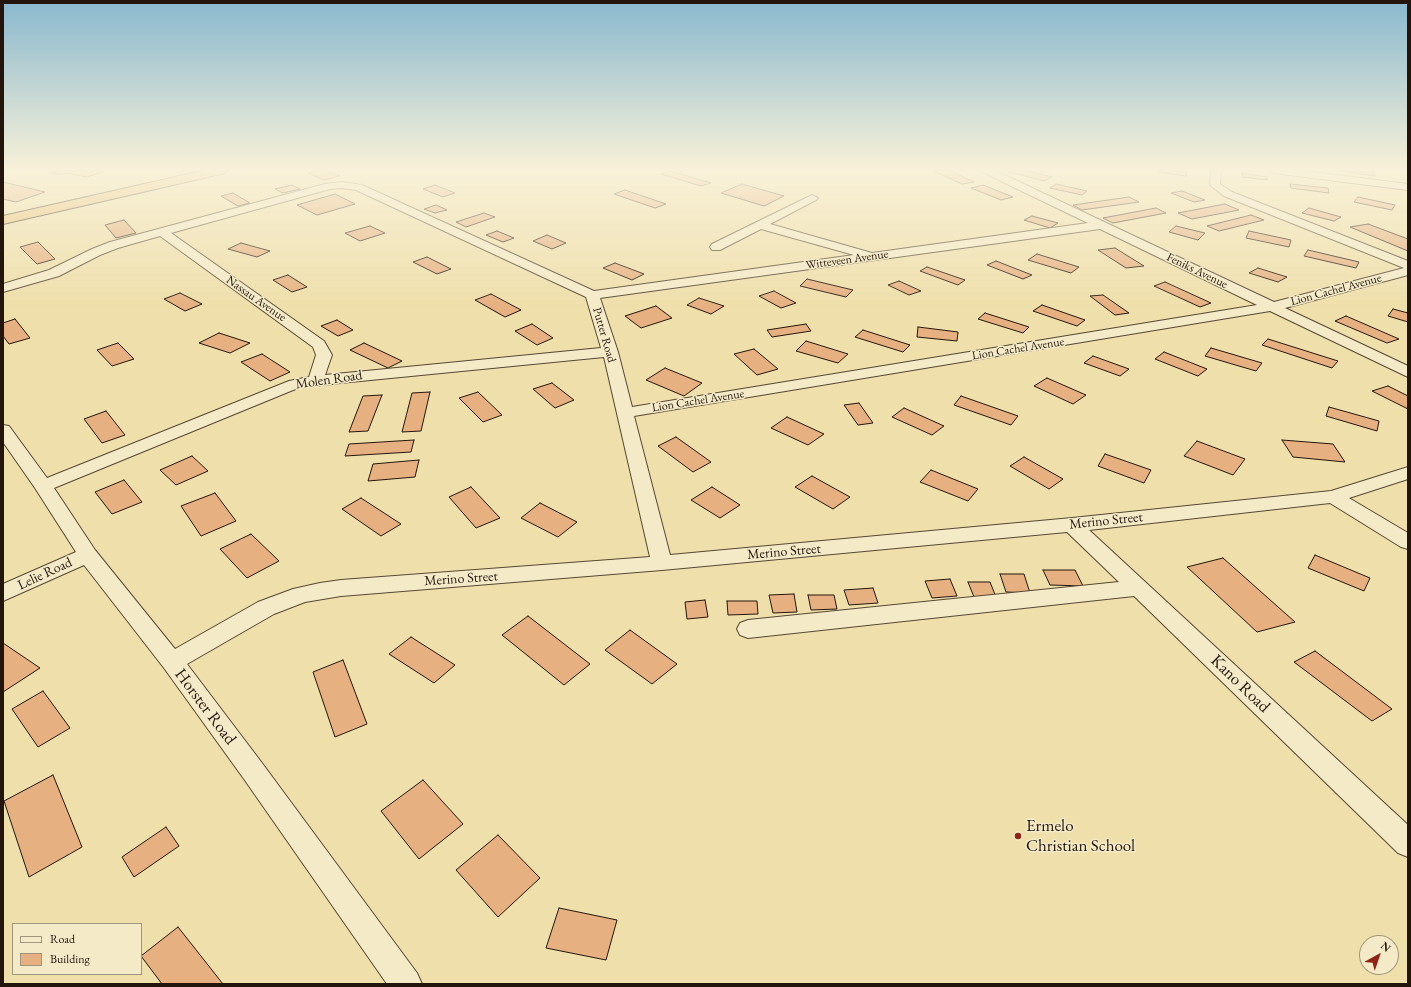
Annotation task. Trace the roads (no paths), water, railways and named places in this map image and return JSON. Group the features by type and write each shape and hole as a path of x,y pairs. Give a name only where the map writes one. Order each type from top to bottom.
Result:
{"highway":[{"path":"3,220 19,216"},
{"path":"3,226 42,216"}],"street":[{"name":"Putter Road","path":"162,232 220,216"},
{"name":"Putter Road","path":"422,216 592,295 610,352 662,563"},
{"path":"716,247 777,216"},
{"name":"Feniks Avenue","path":"1083,216 1408,372"},
{"path":"1284,216 1408,265"},
{"path":"760,225 871,257"},
{"name":"Witteveen Avenue","path":"592,295 1102,225"},
{"path":"3,288 54,272 108,247 162,232"},
{"name":"Nassau Avenue","path":"162,232 319,344 324,355 316,380"},
{"name":"Lion Cachel Avenue","path":"624,413 1272,307 1408,271"},
{"name":"Molen Road","path":"43,486 262,396 295,384 316,380 610,352"},
{"name":"Horster Road","path":"3,430 43,486 88,555 172,662 253,771 406,984"},
{"name":"Merino Street","path":"172,662 266,608 286,600 320,591 341,588 662,563 1072,525 1334,497 1408,473"},
{"path":"1334,497 1408,542"},
{"name":"Kano Road","path":"1072,525 1408,844"},
{"name":"Lelie Road","path":"3,593 88,555"},
{"path":"748,629 1139,588"}],"place":[{"name":"Ermelo Christian School","path":"1018,836"}]}
